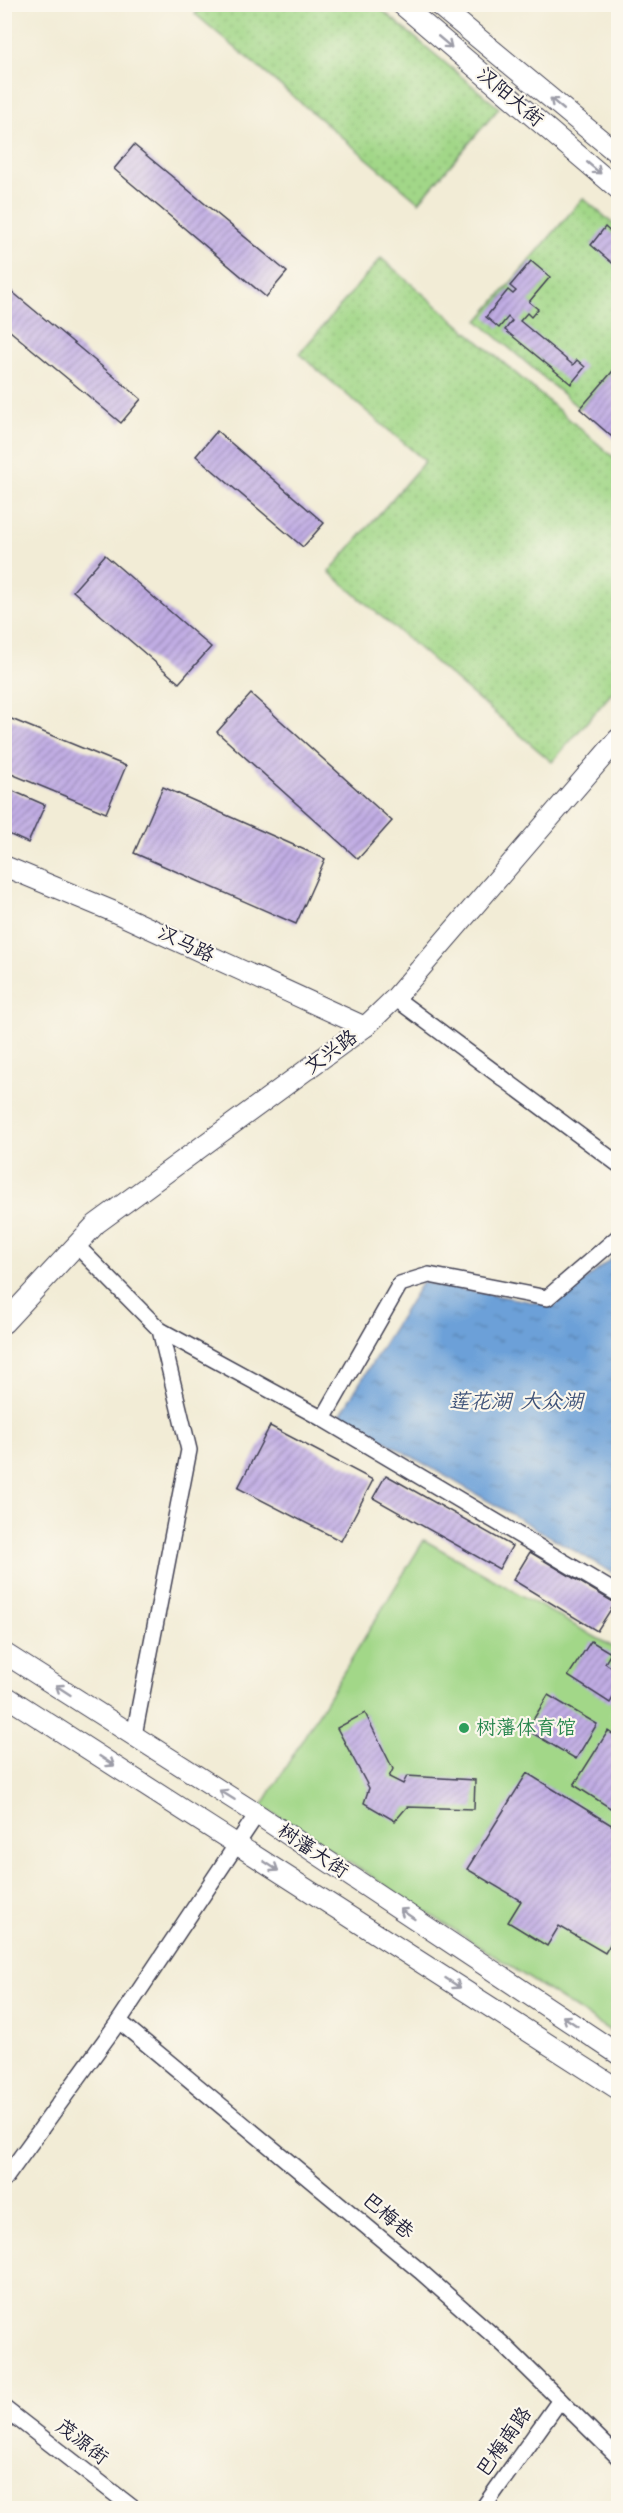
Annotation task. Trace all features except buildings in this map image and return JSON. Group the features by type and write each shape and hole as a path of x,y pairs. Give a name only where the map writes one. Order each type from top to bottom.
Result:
{"street":[{"name":"汉阳大街","path":"401,4 618,189"},
{"name":"汉阳大街","path":"437,4 618,154"},
{"name":"文兴路","path":"4,1323 96,1224 365,1027 395,998 618,739"},
{"name":"汉马路","path":"4,866 112,910 365,1027"},
{"path":"395,998 618,1164"},
{"path":"323,1419 400,1284 429,1275 548,1298 618,1237"},
{"path":"76,1245 160,1330 323,1419 618,1594"},
{"path":"134,1735 189,1450 160,1330"},
{"name":"树藩大街","path":"4,1653 257,1814 618,2054"},
{"name":"树藩大街","path":"4,1695 618,2089"},
{"path":"4,2180 119,2021 257,1814"},
{"name":"巴梅巷","path":"119,2021 420,2271 505,2346 618,2457"},
{"name":"巴梅南路","path":"483,2508 560,2400"},
{"name":"茂源街","path":"4,2409 130,2508"}],"green space":[{"path":"204,4 376,5 499,108 419,202 195,14"},
{"path":"583,198 618,228 618,365 580,409 478,321"},
{"path":"381,258 618,461 618,686 552,762 329,572 425,461 299,354"},
{"name":"树藩体育馆","path":"424,1540 618,1650 618,2036 262,1806"}],"water":[{"name":"莲花湖 大众湖","path":"618,1253 618,1576 340,1415 422,1282 554,1306"}],"place":[{"name":"树藩体育馆","path":"464,1728"}]}
